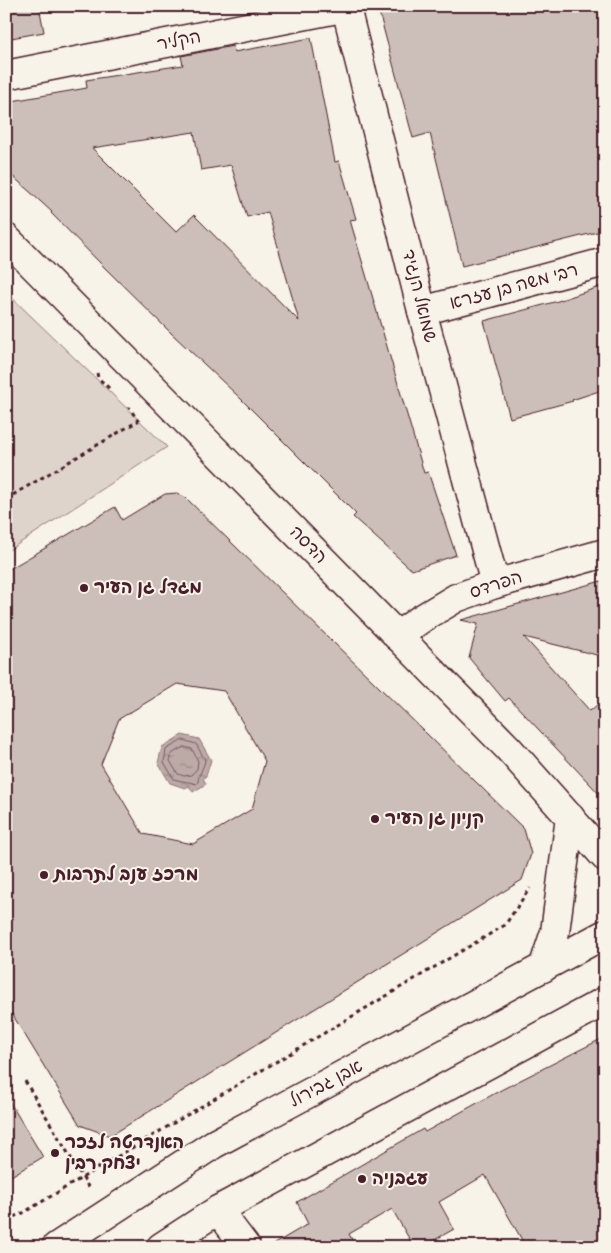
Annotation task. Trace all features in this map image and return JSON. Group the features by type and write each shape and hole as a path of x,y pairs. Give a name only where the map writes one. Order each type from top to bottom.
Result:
{"street":[{"name":"הקליר","path":"6,75 349,7"},
{"name":"שמואל הנגיד","path":"349,7 422,311 495,584"},
{"name":"הדסה","path":"6,238 508,748 605,857"},
{"name":"רבי משה בן עזרא","path":"422,311 605,262"},
{"name":"הפרדס","path":"397,636 456,598 495,584 605,553"},
{"path":"543,968 555,932 570,817"},
{"name":"אבן גבירול","path":"56,1247 214,1144 605,934"},
{"path":"161,1247 218,1210 605,1001"},
{"path":"218,1210 246,1247"}],"path":[{"path":"96,370 98,378 116,395"},
{"path":"6,498 138,421 128,406"},
{"path":"6,1220 23,1213 505,925"},
{"path":"26,1081 105,1215"}],"shaded area":[{"path":"6,292 167,447 6,552"}],"water":[{"path":"182,735 199,739 211,760 206,776 203,778 206,784 193,792 189,786 185,788 170,783 158,763 162,747"}],"building":[{"path":"6,6 39,6 44,32 6,39"},
{"path":"402,6 601,6 605,21 605,230 462,266 430,133 413,138 379,12"},
{"path":"311,38 335,162 339,161 356,219 350,220 424,473 428,472 456,555 412,570 353,517 356,514 239,397 106,269 52,212 6,170 6,102 87,88 86,80 183,65 181,56 233,46 234,52","holes":["194,132 201,170 231,165 247,217 268,212 299,321 194,215 176,232 92,148"]},
{"path":"605,285 605,389 573,401 510,418 484,321 558,301"},
{"name":"קניון גן העיר","path":"177,493 186,498 524,829 531,854 522,880 110,1136 80,1125 6,1004 6,571 115,507 122,520 165,494","holes":["177,684 224,691 265,761 252,809 193,844 143,834 101,764 119,719"]},
{"path":"605,580 605,657 524,637 590,711 605,698 605,800 509,698 505,701 469,658 478,624 461,620"},
{"path":"605,1037 605,1247 526,1247 485,1175 439,1202 454,1229 422,1247 414,1247 392,1209 349,1234 356,1247 269,1247 308,1224 297,1202 423,1129 425,1132 501,1090"},
{"path":"6,1096 43,1157 6,1179"}],"place":[{"name":"מגדל גן העיר","path":"84,588"},
{"name":"קניון גן העיר","path":"375,819"},
{"name":"מרכז ענב לתרבות","path":"44,875"},
{"name":"האנדרטה לזכר יצחק רבין","path":"55,1153"},
{"name":"עגבניה","path":"362,1179"}]}
